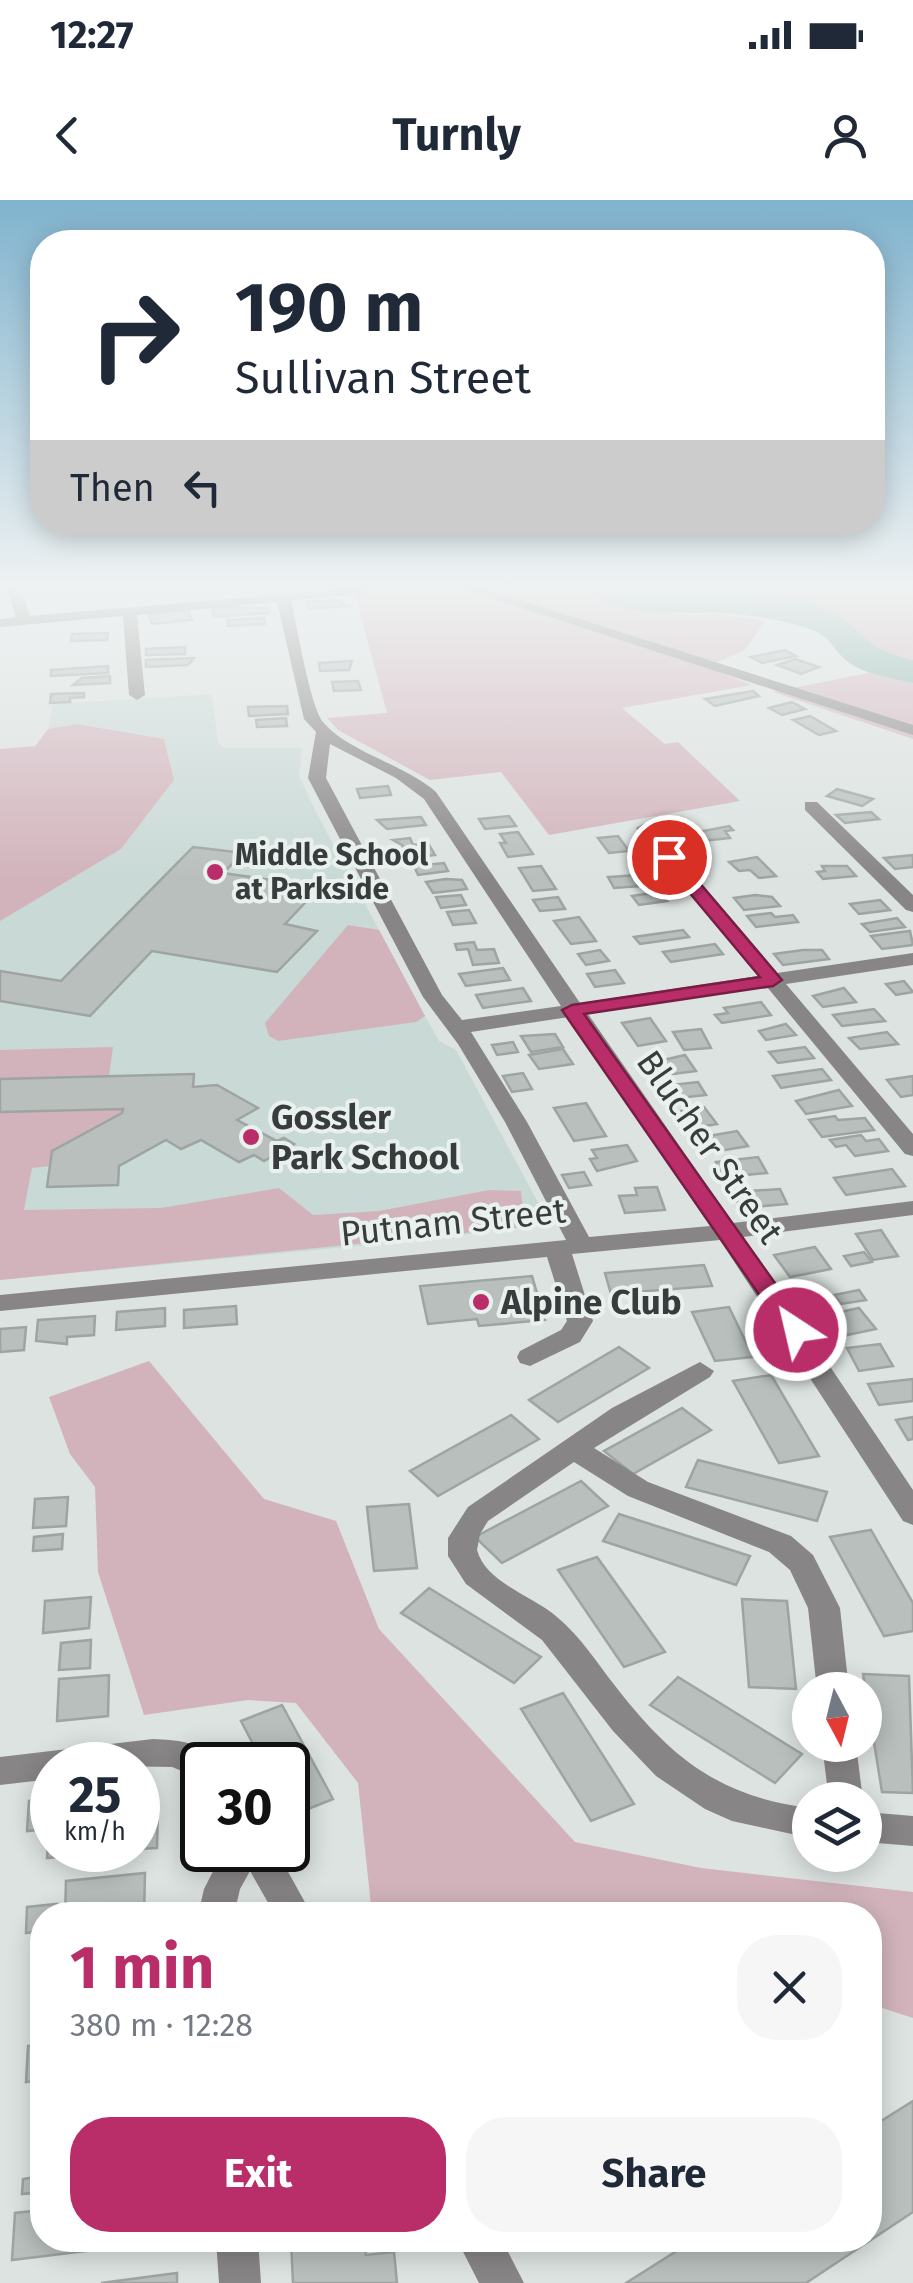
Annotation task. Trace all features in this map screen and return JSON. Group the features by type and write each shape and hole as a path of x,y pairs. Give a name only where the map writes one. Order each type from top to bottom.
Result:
{"street":[{"path":"136,684 137,695"},
{"path":"304,684 312,719 324,732 317,778 433,997 468,1042 516,1122 569,1246 580,1321 571,1336 530,1357"},
{"path":"768,684 913,730"},
{"name":"Blucher Street","path":"324,732 399,770 430,796 572,1010 779,1304 913,1514"},
{"path":"811,806 913,906"},
{"path":"645,828 913,1149"},
{"path":"455,1028 913,960"},
{"name":"Putnam Street","path":"0,1302 724,1231 913,1208"},
{"path":"700,1371 622,1414 478,1514 463,1534 462,1555 478,1575 548,1626 621,1718 690,1787 756,1816 792,1821"},
{"path":"574,1450 638,1489 780,1544 802,1563 824,1608 831,1672"},
{"path":"0,1771 30,1768"},
{"path":"882,1829 913,1831"},
{"path":"217,1902 230,1872"},
{"path":"270,1872 287,1902"},
{"path":"238,2252 240,2283"},
{"path":"485,2252 502,2283"}],"shaded area":[{"path":"379,684 752,685 622,708 665,744 678,742 740,801 549,835 501,772 430,780 338,730 327,718 387,713"},
{"path":"812,684 913,684 913,739 773,692"},
{"name":"Gossler Park School","path":"212,694 218,742 224,748 302,748 299,776 316,812 439,1041 456,1050 549,1223 441,1238 0,1280 0,920 121,849 174,780 164,739 77,724 48,729 53,704"},
{"path":"77,724 164,739 174,780 121,849 0,921 0,749 35,746 48,729"},
{"path":"348,925 379,930 425,1016 416,1022 278,1041 269,1036 265,1023"},
{"path":"113,1047 109,1076 0,1079 0,1050"},
{"path":"123,1109 50,1166 32,1168 24,1210 161,1208 279,1188 313,1215 379,1211 489,1190 521,1191 525,1227 0,1280 0,1112"},
{"path":"149,1361 264,1499 336,1521 379,1629 575,1842 701,1868 913,1892 913,2018 882,2008 882,1902 371,1902 358,1783 296,1703 248,1700 144,1715 98,1572 95,1487 70,1454 49,1397"}],"building":[{"path":"332,684 359,684 361,690 334,691"},
{"path":"753,691 759,696 715,706 705,699"},
{"path":"84,693 84,697 70,698 70,702 50,703 51,694"},
{"path":"792,702 805,709 782,715 769,708"},
{"path":"287,706 288,714 249,716 248,707"},
{"path":"810,716 836,731 819,735 793,720"},
{"path":"286,718 287,726 257,727 256,720"},
{"path":"388,786 391,795 360,798 357,789"},
{"path":"837,789 873,799 862,806 827,796"},
{"path":"871,812 879,819 845,823 836,815"},
{"path":"509,816 516,826 485,829 479,819"},
{"path":"421,817 426,825 387,829 377,820"},
{"path":"729,826 733,830 725,831 730,838 694,842 688,834"},
{"path":"518,832 533,854 508,857 500,834"},
{"path":"618,836 629,851 609,853 598,838"},
{"path":"410,838 413,845 428,843 435,855 410,858 402,845 393,840"},
{"path":"193,847 243,853 223,873 320,887 285,924 317,931 277,972 152,951 90,1016 0,1001 0,971 61,981"},
{"path":"913,855 913,867 895,869 884,858"},
{"path":"757,857 776,876 759,878 750,870 739,871 729,862"},
{"path":"444,863 448,871 418,875 414,866"},
{"path":"541,866 556,889 533,891 519,868"},
{"path":"822,866 847,866 856,876 823,879 817,872 825,871"},
{"path":"637,875 643,886 614,888 608,877"},
{"path":"462,880 467,889 433,893 426,882"},
{"path":"659,892 667,901 639,905 632,896"},
{"path":"461,895 466,905 441,908 436,897"},
{"path":"558,897 565,909 540,911 533,900"},
{"path":"772,897 780,906 744,910 734,898"},
{"path":"880,900 890,910 859,914 850,904"},
{"path":"469,910 476,923 453,925 447,912"},
{"path":"771,913 775,917 793,915 798,922 756,927 747,916"},
{"path":"579,917 596,941 571,944 554,921"},
{"path":"897,918 905,927 870,932 862,924"},
{"path":"683,930 689,937 640,944 634,937"},
{"path":"910,931 913,945 882,949 871,936"},
{"path":"474,942 477,950 494,949 499,963 473,965 468,949 457,950 455,944"},
{"path":"715,944 723,954 671,962 663,952"},
{"path":"600,950 609,961 586,965 578,954"},
{"path":"822,950 829,959 783,965 774,954"},
{"path":"503,968 510,980 466,986 459,974"},
{"path":"615,970 624,983 595,987 587,974"},
{"path":"904,981 913,992 896,995 886,984"},
{"path":"523,988 531,1001 483,1008 476,995"},
{"path":"844,988 856,1002 823,1007 813,996"},
{"path":"761,1002 771,1015 722,1023 715,1015 728,1013 724,1008"},
{"path":"874,1009 885,1021 842,1026 833,1015"},
{"path":"650,1018 666,1041 638,1046 622,1023"},
{"path":"786,1024 796,1035 766,1040 759,1031"},
{"path":"701,1029 711,1048 684,1050 673,1032"},
{"path":"887,1032 898,1044 860,1049 849,1038"},
{"path":"555,1034 563,1047 531,1052 521,1036"},
{"path":"513,1042 518,1052 497,1055 492,1045"},
{"path":"805,1047 814,1058 778,1063 769,1052"},
{"path":"563,1049 573,1064 539,1069 529,1055"},
{"path":"685,1055 696,1071 658,1076 650,1063"},
{"path":"822,1069 831,1080 781,1088 773,1076"},
{"path":"523,1073 532,1089 512,1092 503,1076"},
{"path":"194,1074 193,1087 217,1085 258,1108 237,1120 277,1141 284,1138 294,1144 264,1161 254,1155 239,1162 201,1140 181,1149 166,1140 119,1166 118,1185 47,1187 52,1151 123,1109 0,1112 0,1079"},
{"path":"913,1076 913,1095 901,1097 887,1080"},
{"path":"698,1082 706,1095 670,1099 662,1086"},
{"path":"839,1090 852,1106 806,1114 796,1101"},
{"path":"586,1103 606,1136 574,1141 554,1108"},
{"path":"704,1107 717,1124 694,1128 681,1111"},
{"path":"835,1116 838,1120 865,1118 874,1130 822,1137 809,1120"},
{"path":"737,1131 748,1146 714,1152 703,1137"},
{"path":"861,1135 866,1141 879,1139 888,1151 855,1156 846,1145 836,1147 830,1140"},
{"path":"627,1145 637,1161 597,1171 590,1159 597,1158 592,1150"},
{"path":"758,1157 767,1173 724,1177 716,1162"},
{"path":"892,1169 905,1186 846,1195 834,1178"},
{"path":"584,1172 591,1185 569,1188 562,1175"},
{"path":"657,1187 665,1210 625,1213 619,1196 637,1195 635,1188"},
{"path":"780,1189 787,1204 740,1208 734,1192"},
{"path":"881,1230 898,1256 873,1260 856,1234"},
{"path":"815,1247 831,1269 790,1277 774,1255"},
{"path":"864,1252 872,1262 851,1266 844,1256"},
{"path":"704,1265 712,1286 611,1294 605,1273"},
{"name":"Alpine Club","path":"532,1276 545,1320 479,1326 477,1319 428,1324 420,1286"},
{"path":"859,1290 866,1300 841,1304 834,1295"},
{"path":"236,1306 237,1324 184,1328 184,1310"},
{"path":"729,1307 753,1357 715,1361 692,1312"},
{"path":"165,1308 165,1326 116,1330 117,1312"},
{"path":"859,1308 876,1329 847,1335 831,1314"},
{"path":"95,1316 94,1335 67,1337 67,1344 36,1341 38,1320"},
{"path":"26,1327 24,1350 0,1352 0,1329"},
{"path":"880,1344 893,1366 859,1371 847,1348"},
{"path":"619,1347 649,1368 558,1422 529,1400"},
{"path":"771,1375 819,1456 779,1463 733,1381"},
{"path":"913,1379 913,1401 879,1405 868,1384"},
{"path":"682,1408 711,1430 633,1474 604,1451"},
{"path":"511,1415 539,1439 438,1496 410,1471"},
{"path":"913,1417 913,1439 908,1440 896,1420"},
{"path":"698,1460 827,1492 817,1521 686,1487"},
{"path":"581,1481 608,1506 502,1563 475,1537"},
{"path":"68,1497 66,1526 33,1528 35,1499"},
{"path":"409,1504 417,1568 374,1571 367,1507"},
{"path":"619,1514 750,1556 736,1585 603,1541"},
{"path":"871,1530 913,1603 913,1631 884,1636 830,1537"},
{"path":"63,1534 62,1549 33,1551 34,1537"},
{"path":"597,1557 665,1652 624,1667 558,1570"},
{"path":"429,1588 541,1657 514,1683 401,1613"},
{"path":"91,1597 89,1628 43,1633 45,1601"},
{"path":"742,1599 787,1601 794,1672 792,1689 749,1687"},
{"path":"91,1640 90,1668 59,1670 61,1643"},
{"path":"109,1675 108,1716 57,1721 59,1679"},
{"path":"882,1675 909,1676 913,1793 882,1792 877,1762 882,1762"},
{"path":"678,1677 792,1748 795,1762 775,1783 650,1705"},
{"path":"563,1693 634,1804 591,1821 521,1709"},
{"path":"282,1705 302,1742 252,1742 241,1721"},
{"path":"310,1757 333,1799 310,1808"},
{"path":"145,1873 144,1902 65,1902 66,1881"},
{"path":"30,1907 30,1932 26,1933"},
{"path":"28,2046 30,2082 26,2082"},
{"path":"913,2101 913,2212 882,2233 882,2120"},
{"path":"30,2178 30,2193 22,2194 23,2179"},
{"path":"30,2211 30,2252 78,2252 12,2260 15,2213"},
{"path":"292,2252 394,2252 397,2283 293,2283"},
{"path":"675,2252 853,2252 806,2283 626,2283"},
{"path":"177,2273 177,2283 101,2283"}],"place":[{"name":"Middle School at Parkside","path":"215,872"},
{"name":"Gossler Park School","path":"251,1137"},
{"name":"Alpine Club","path":"481,1302"}],"route":[{"path":"669,857 773,980 572,1010 796,1330"}]}
